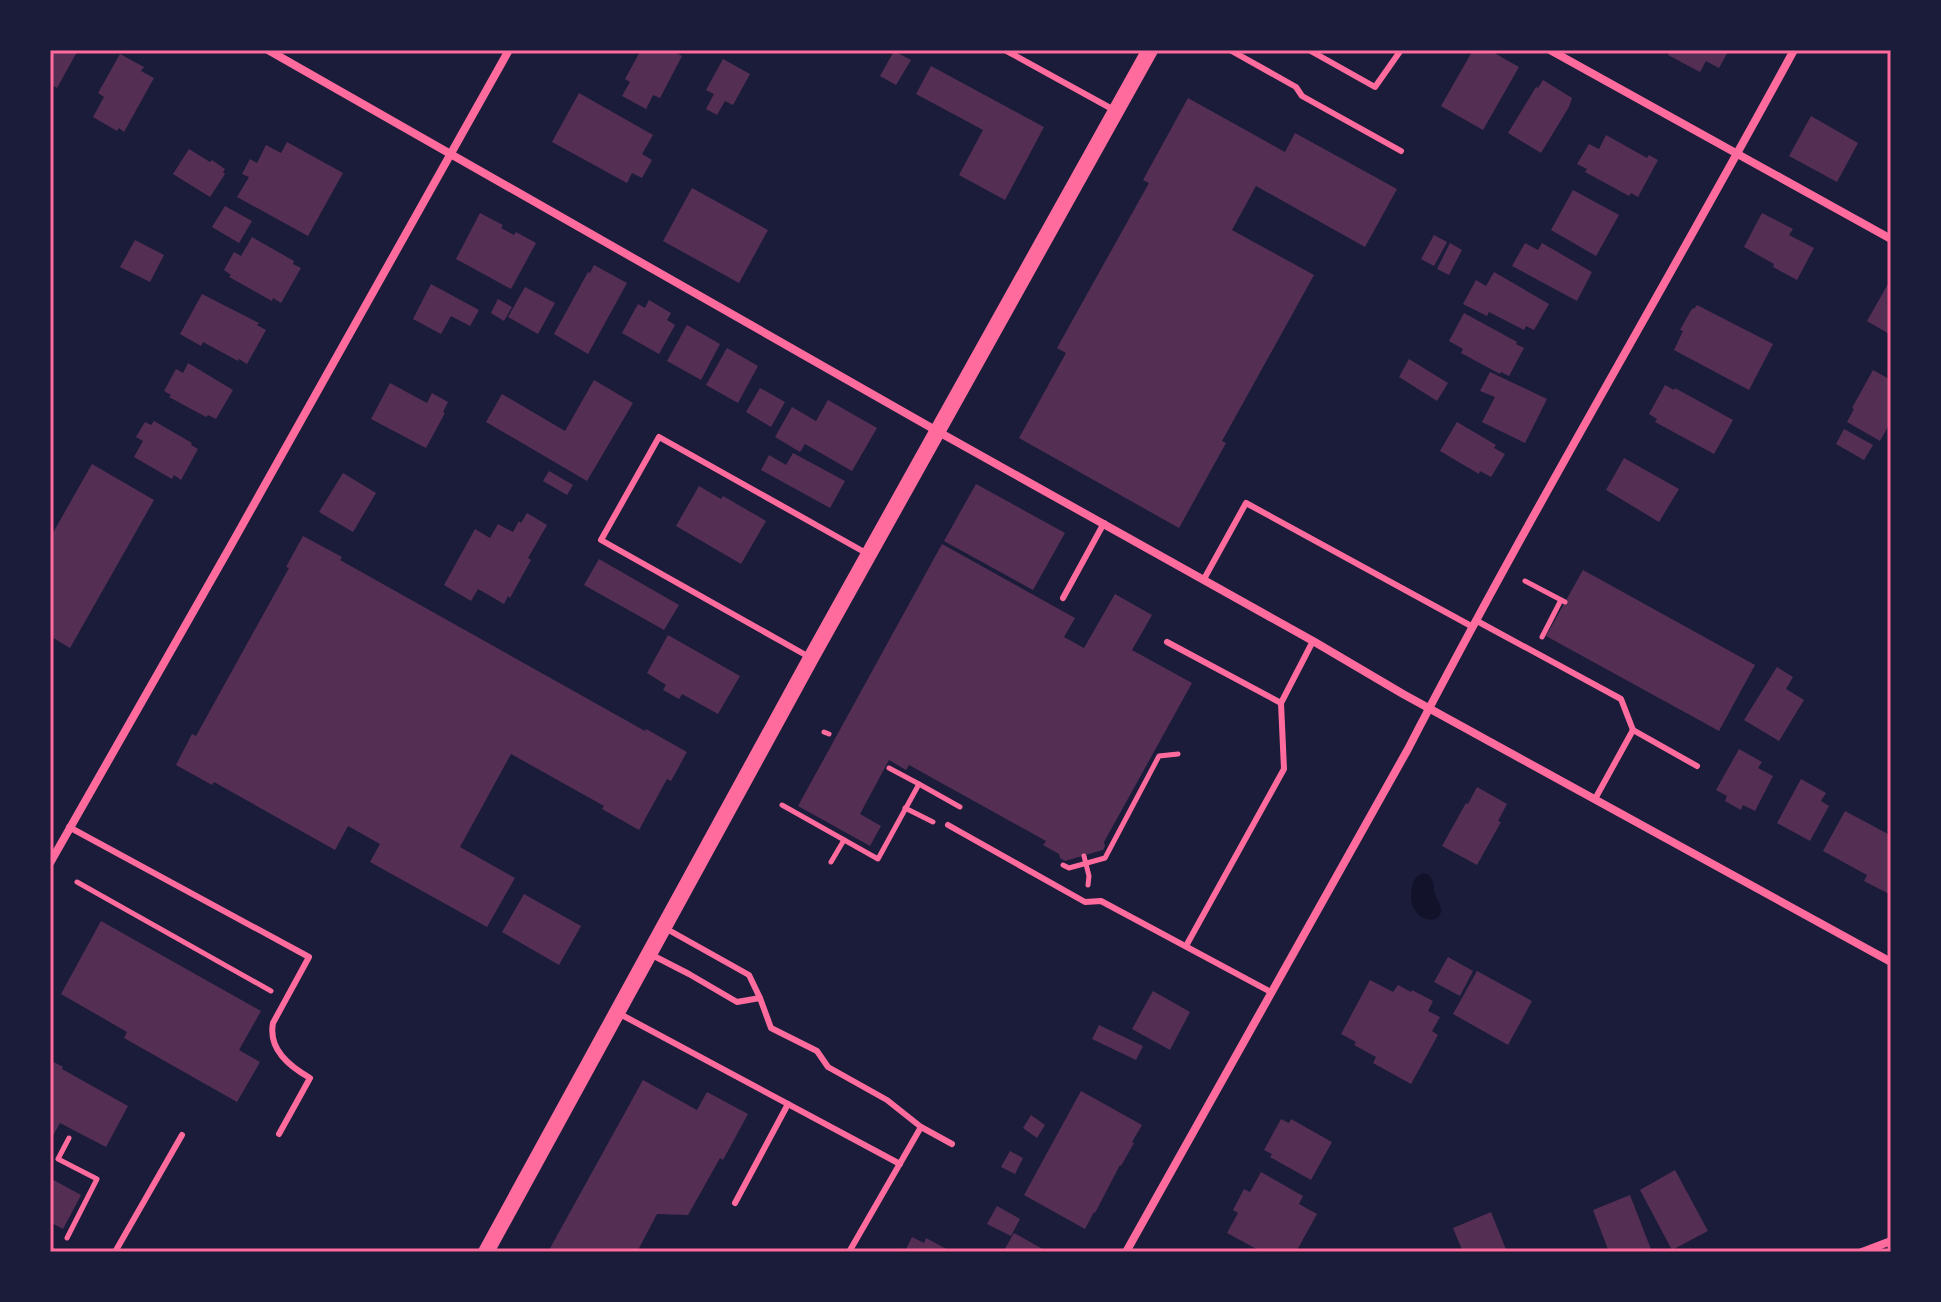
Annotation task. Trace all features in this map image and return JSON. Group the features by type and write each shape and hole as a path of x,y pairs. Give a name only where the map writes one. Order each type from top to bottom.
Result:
{"main road":[{"path":"486,1252 811,658 1150,50"}],"street":[{"path":"268,50 937,431 1891,962"},
{"path":"50,863 509,50"},
{"path":"1550,50 1891,239"},
{"path":"1126,1252 1794,50"},
{"path":"1862,1252 1891,1241"}],"lane":[{"path":"1005,50 1115,110"},
{"path":"1230,50 1296,87 1302,96 1401,151"},
{"path":"1309,50 1375,87 1401,50"},
{"path":"811,658 601,540 659,437 869,554"},
{"path":"1204,579 1246,503 1621,699 1633,730 1697,766"},
{"path":"1063,598 1104,523"},
{"path":"1186,946 1284,769 1281,703 1313,641"},
{"path":"1167,642 1281,703"},
{"path":"1595,799 1633,730"},
{"path":"69,827 309,957 273,1023 272,1041 276,1049 294,1069 310,1078 279,1134"},
{"path":"946,827 1085,902 1101,901 1271,992"},
{"path":"665,928 749,975 771,1028 817,1051 828,1067 887,1100 921,1127 952,1144"},
{"path":"650,954 737,1002 760,998"},
{"path":"617,1012 900,1164"},
{"path":"735,1203 788,1104"},
{"path":"849,1252 921,1127"},
{"path":"115,1252 182,1135"}],"path":[{"path":"1525,581 1563,601 1541,640"},
{"path":"889,768 919,784"},
{"path":"905,808 946,827"},
{"path":"831,862 844,840"},
{"path":"77,882 286,999"},
{"path":"67,1238 97,1179 58,1159 69,1138"}],"shaded area":[{"path":"1423,873 1431,878 1441,909 1435,919 1421,917 1412,901 1414,881"}],"building":[{"path":"50,50 78,50 57,88 50,84"},
{"path":"641,50 671,50 682,56 660,98 653,95 646,109 622,96 630,82 625,79"},
{"path":"1473,50 1489,50 1519,67 1483,130 1441,106"},
{"path":"1671,50 1729,50 1719,68 1706,61 1700,72 1668,55"},
{"path":"894,51 911,60 896,85 880,76"},
{"path":"120,54 144,67 141,71 154,78 124,132 93,117 104,97 98,93"},
{"path":"723,59 750,74 733,105 725,101 717,115 706,109 714,94 706,90"},
{"path":"931,66 1044,127 1005,200 959,175 983,130 916,94"},
{"path":"1543,80 1572,98 1541,153 1508,133"},
{"path":"579,93 653,135 642,154 652,160 642,178 632,173 627,183 552,142"},
{"path":"1188,98 1285,152 1295,133 1397,189 1365,247 1256,186 1232,230 1314,275 1222,441 1226,443 1179,528 1019,438 1066,353 1057,348 1149,183 1143,180"},
{"path":"1811,116 1858,143 1837,182 1789,156"},
{"path":"1606,135 1647,158 1649,155 1658,160 1638,197 1631,193 1629,196 1585,172 1587,169 1577,164 1589,144 1599,149"},
{"path":"287,142 343,173 308,236 237,197 249,177 242,174 250,159 257,163 266,145 281,153"},
{"path":"189,149 225,169 210,197 173,174"},
{"path":"692,188 768,230 739,283 663,241"},
{"path":"1573,190 1619,215 1596,256 1551,230"},
{"path":"225,206 252,221 239,243 212,227"},
{"path":"480,213 503,225 501,228 514,235 516,232 536,243 511,289 456,259"},
{"path":"1762,213 1793,229 1789,235 1814,248 1797,280 1744,247"},
{"path":"1434,235 1447,242 1434,266 1421,259"},
{"path":"252,237 301,268 281,303 229,277 231,275 224,270 234,252 241,256"},
{"path":"135,240 164,255 150,282 120,267"},
{"path":"1450,243 1462,250 1449,275 1437,269"},
{"path":"1525,243 1538,250 1542,243 1592,272 1577,301 1512,266"},
{"path":"594,265 627,283 588,354 554,334"},
{"path":"1494,272 1549,304 1534,330 1526,326 1524,330 1489,312 1487,316 1463,304 1476,280 1486,286"},
{"path":"431,284 479,310 470,326 451,316 441,334 413,319"},
{"path":"1888,284 1891,286 1891,335 1867,321"},
{"path":"525,287 555,303 538,334 508,317"},
{"path":"202,294 259,323 257,325 266,330 247,364 180,334"},
{"path":"498,299 512,307 504,321 491,313"},
{"path":"649,300 671,313 667,320 675,325 659,354 622,333 638,304 645,308"},
{"path":"1697,305 1773,344 1749,390 1674,350 1683,331 1680,330"},
{"path":"1464,313 1524,348 1509,376 1461,353 1463,349 1449,341"},
{"path":"687,325 720,344 701,380 667,361"},
{"path":"727,348 758,366 738,403 706,385"},
{"path":"1409,359 1448,383 1437,401 1399,377"},
{"path":"188,363 233,390 216,419 206,417 169,397 171,395 164,391 176,369 183,373"},
{"path":"1873,370 1891,380 1891,427 1889,425 1880,441 1847,422"},
{"path":"1490,372 1547,399 1525,443 1482,422 1495,397 1480,391"},
{"path":"594,380 633,403 587,481 486,422 502,394 565,431"},
{"path":"390,383 427,403 432,393 448,402 426,448 371,419"},
{"path":"1665,385 1733,420 1714,454 1655,422 1657,419 1649,414"},
{"path":"760,388 785,402 771,427 746,412"},
{"path":"828,400 877,428 852,471 805,444 800,452 775,437 792,407 816,421"},
{"path":"154,421 198,449 181,480 174,475 172,479 134,457 143,441 136,437 145,422 151,425"},
{"path":"1457,422 1496,445 1494,448 1505,454 1491,477 1480,471 1479,474 1440,451"},
{"path":"1844,429 1873,445 1864,460 1836,444"},
{"path":"793,453 845,481 830,508 761,470 769,455 786,465"},
{"path":"1624,458 1679,489 1659,522 1606,490"},
{"path":"92,464 154,500 70,648 50,636 50,538"},
{"path":"549,471 573,485 567,495 543,481"},
{"path":"343,473 376,493 353,532 319,512"},
{"path":"976,484 1065,533 1033,590 944,541"},
{"path":"699,486 766,521 741,564 676,526"},
{"path":"527,513 547,525 528,558 531,560 504,604 478,589 471,601 444,585 475,529 490,538 498,524 513,532"},
{"path":"303,536 342,557 340,560 687,752 671,781 667,779 639,830 602,809 604,806 511,754 460,847 515,878 487,927 370,862 380,844 348,826 335,850 214,782 212,785 176,765 192,734 196,736 289,568 286,567"},
{"path":"942,544 1075,618 1064,637 1084,648 1115,594 1152,615 1132,650 1192,683 1104,842 1103,850 1065,861 1043,845 1046,841 909,765 906,770 889,760 860,814 881,826 870,846 798,806"},
{"path":"599,559 679,605 664,630 584,585"},
{"path":"1583,570 1755,665 1719,731 1546,636"},
{"path":"668,635 740,676 718,714 682,694 679,699 663,690 666,685 647,673"},
{"path":"1777,667 1793,677 1786,689 1804,700 1779,741 1744,720"},
{"path":"1739,749 1762,762 1758,768 1773,776 1755,811 1743,805 1741,810 1725,801 1727,796 1716,790"},
{"path":"1801,779 1826,793 1821,801 1829,806 1810,841 1777,823"},
{"path":"1477,787 1507,804 1498,821 1501,822 1477,865 1442,846"},
{"path":"1845,811 1888,834 1891,828 1891,895 1864,881 1867,875 1823,851"},
{"path":"524,894 581,926 559,965 502,932"},
{"path":"101,921 261,1011 239,1050 260,1062 237,1102 124,1038 127,1032 61,994"},
{"path":"1448,957 1473,971 1460,996 1434,982"},
{"path":"1477,971 1532,1001 1508,1045 1453,1014"},
{"path":"1370,980 1393,992 1398,985 1433,1001 1428,1011 1440,1017 1432,1031 1438,1035 1411,1084 1373,1063 1376,1057 1341,1034"},
{"path":"1153,991 1190,1012 1170,1050 1132,1029"},
{"path":"1099,1025 1143,1046 1136,1060 1092,1039"},
{"path":"50,1060 128,1106 106,1147 60,1123 50,1141"},
{"path":"643,1080 697,1110 707,1092 748,1114 688,1215 657,1214 637,1252 548,1252"},
{"path":"1081,1091 1142,1125 1085,1229 1024,1195"},
{"path":"1031,1115 1045,1125 1037,1138 1023,1128"},
{"path":"1281,1119 1289,1123 1291,1119 1332,1142 1311,1180 1270,1157 1272,1154 1264,1150"},
{"path":"1010,1151 1023,1158 1015,1174 1001,1167"},
{"path":"1675,1170 1708,1231 1672,1250 1640,1190"},
{"path":"1261,1172 1303,1196 1299,1204 1317,1214 1296,1252 1262,1252 1227,1233 1238,1213 1233,1210 1244,1189 1250,1192"},
{"path":"50,1178 81,1195 63,1229 50,1222"},
{"path":"1630,1195 1652,1252 1609,1252 1593,1210"},
{"path":"997,1206 1020,1219 1011,1236 987,1224"},
{"path":"1491,1212 1507,1252 1463,1252 1453,1228"},
{"path":"1014,1233 1048,1252 1003,1252"},
{"path":"912,1237 924,1243 926,1238 952,1252 898,1252 900,1248 905,1251"}]}
